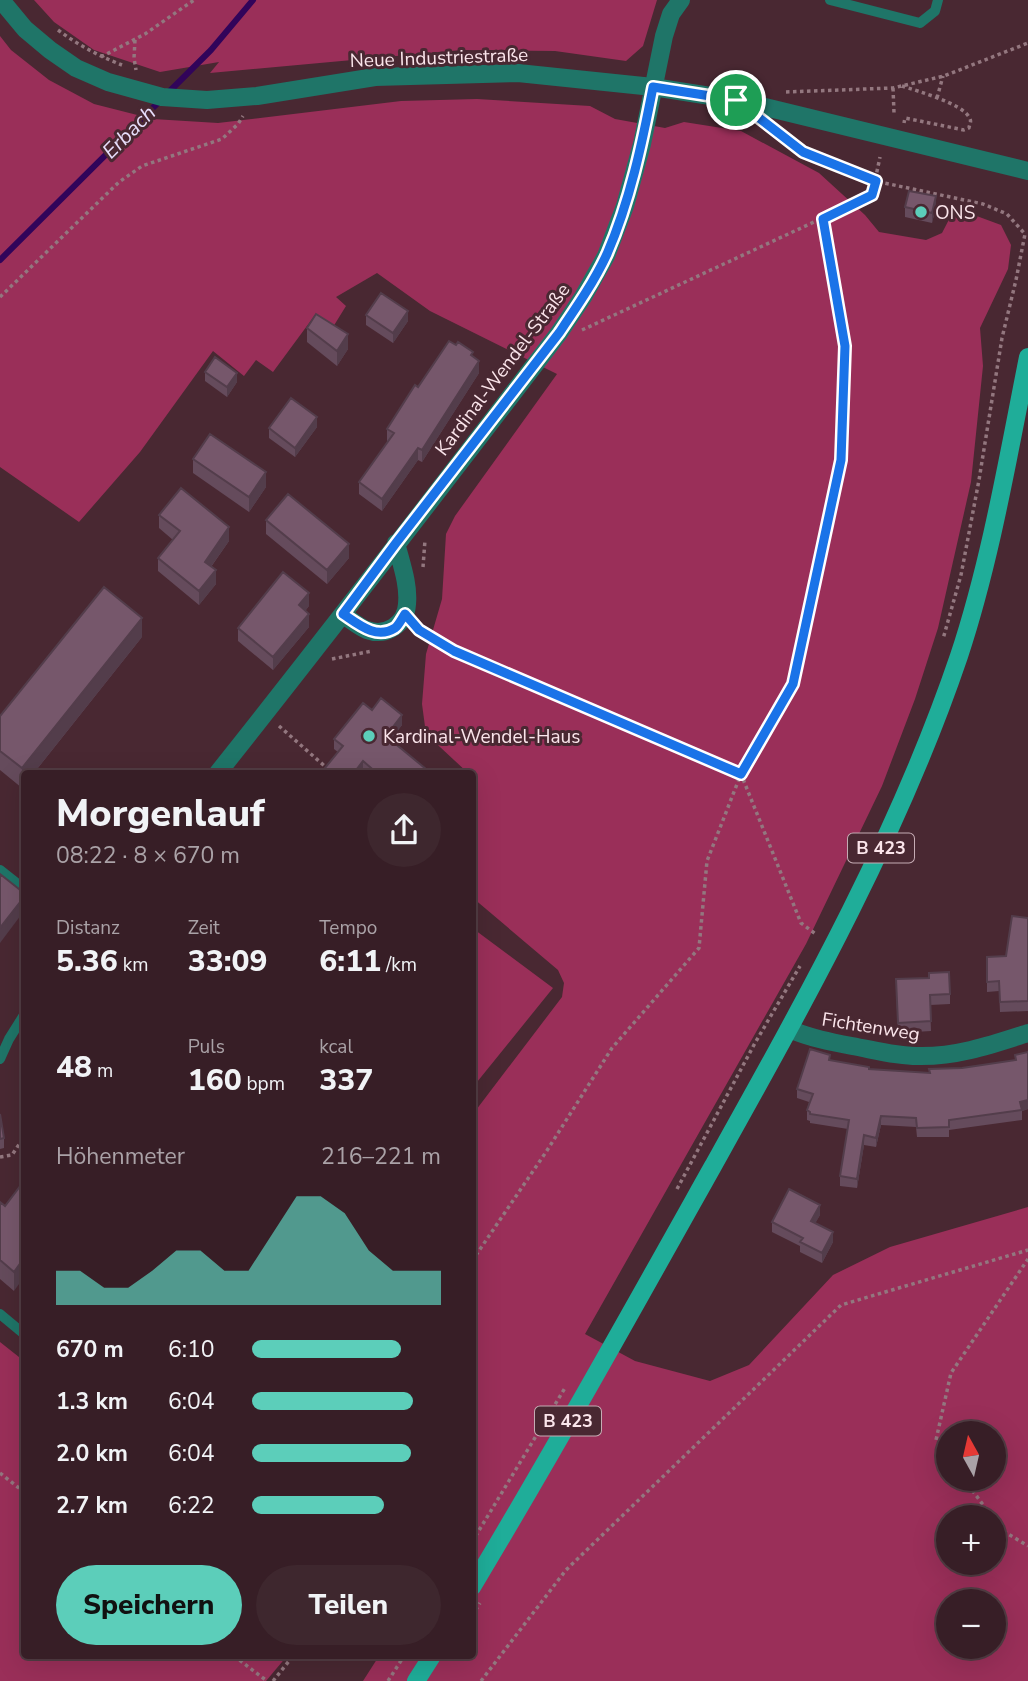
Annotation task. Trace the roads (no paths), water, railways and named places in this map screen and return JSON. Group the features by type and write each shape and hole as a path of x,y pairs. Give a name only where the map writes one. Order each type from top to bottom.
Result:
{"main road":[{"name":"B 423","path":"476,1580 789,1029 905,797 941,707 980,584 1028,357"},
{"path":"416,1681 430,1659"}],"street":[{"name":"Neue Industriestraße","path":"1,0 25,29 76,68 108,82 162,97 207,100 257,96 375,76 518,73 653,87 736,100 1028,171"},
{"name":"Kardinal-Wendel-Straße","path":"220,770 559,333 583,297 606,256 625,206 642,144 664,36 671,14 681,0"},
{"path":"343,614 366,630 382,632 395,627 405,614 408,603 396,543"},
{"name":"Fichtenweg","path":"789,1029 837,1043 917,1056 960,1053 1028,1033"}],"lane":[{"path":"831,0 920,23 935,11 938,0"},
{"path":"0,870 21,887"},
{"path":"0,1059 21,1020"},
{"path":"0,1314 21,1332"}],"waterway":[{"name":"Erbach","path":"0,260 211,50 253,0"}],"place":[{"name":"ONS","path":"921,212"},
{"name":"Kardinal-Wendel-Haus","path":"369,736"}]}
